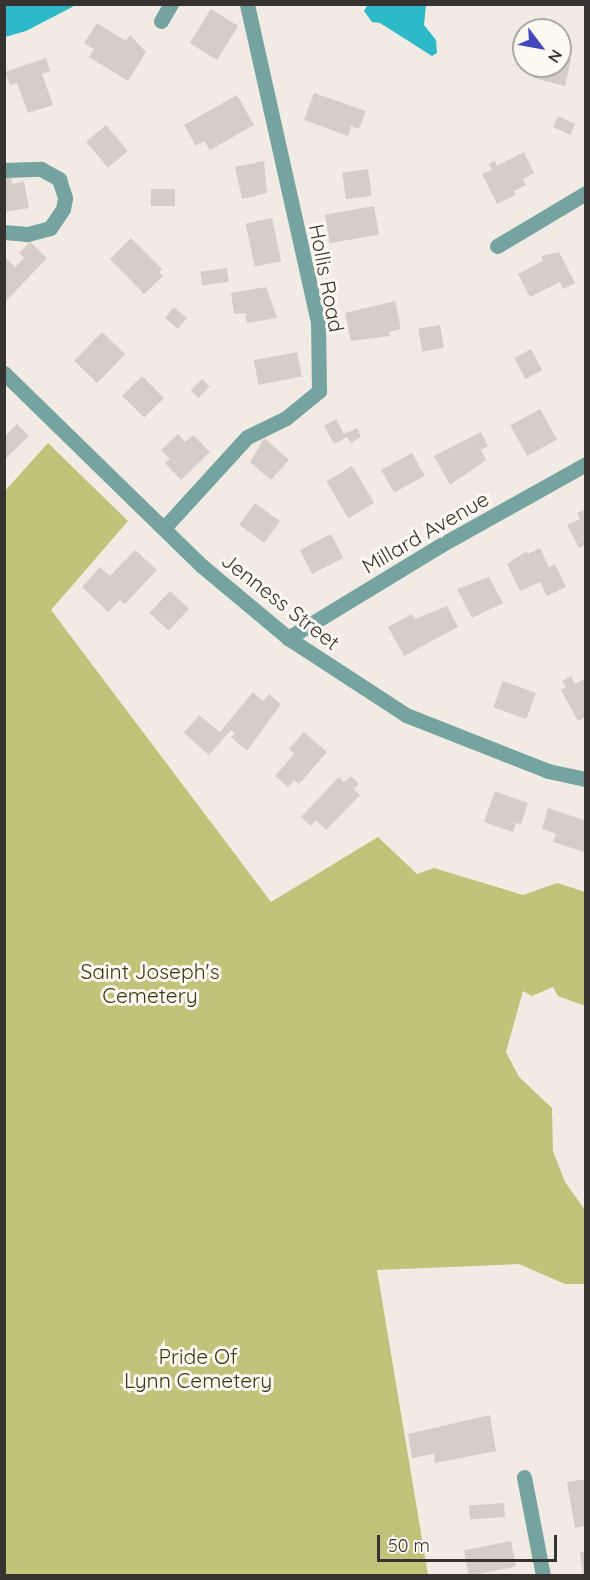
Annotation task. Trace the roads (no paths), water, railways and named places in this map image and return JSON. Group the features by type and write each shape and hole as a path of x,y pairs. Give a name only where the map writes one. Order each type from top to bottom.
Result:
{"street":[{"path":"161,21 171,4"},
{"name":"Hollis Road","path":"164,528 247,437 286,418 319,391 318,322 247,4"},
{"path":"4,170 40,169 59,179 65,198 63,209 50,228 27,234 4,232"},
{"path":"497,246 585,193"},
{"name":"Jenness Street","path":"4,373 164,528 288,638 406,715 548,771 585,779"},
{"name":"Millard Avenue","path":"288,638 441,545 585,464"},
{"path":"524,1477 543,1575"}],"water":[{"path":"5,4 76,5 26,31 5,37"},
{"path":"368,4 426,5 424,25 436,40 437,53 432,56 380,23 372,22 364,11"}],"park label":[{"name":"Saint Joseph's Cemetery","path":"150,983"},
{"name":"Pride Of Lynn Cemetery","path":"198,1368"}]}
